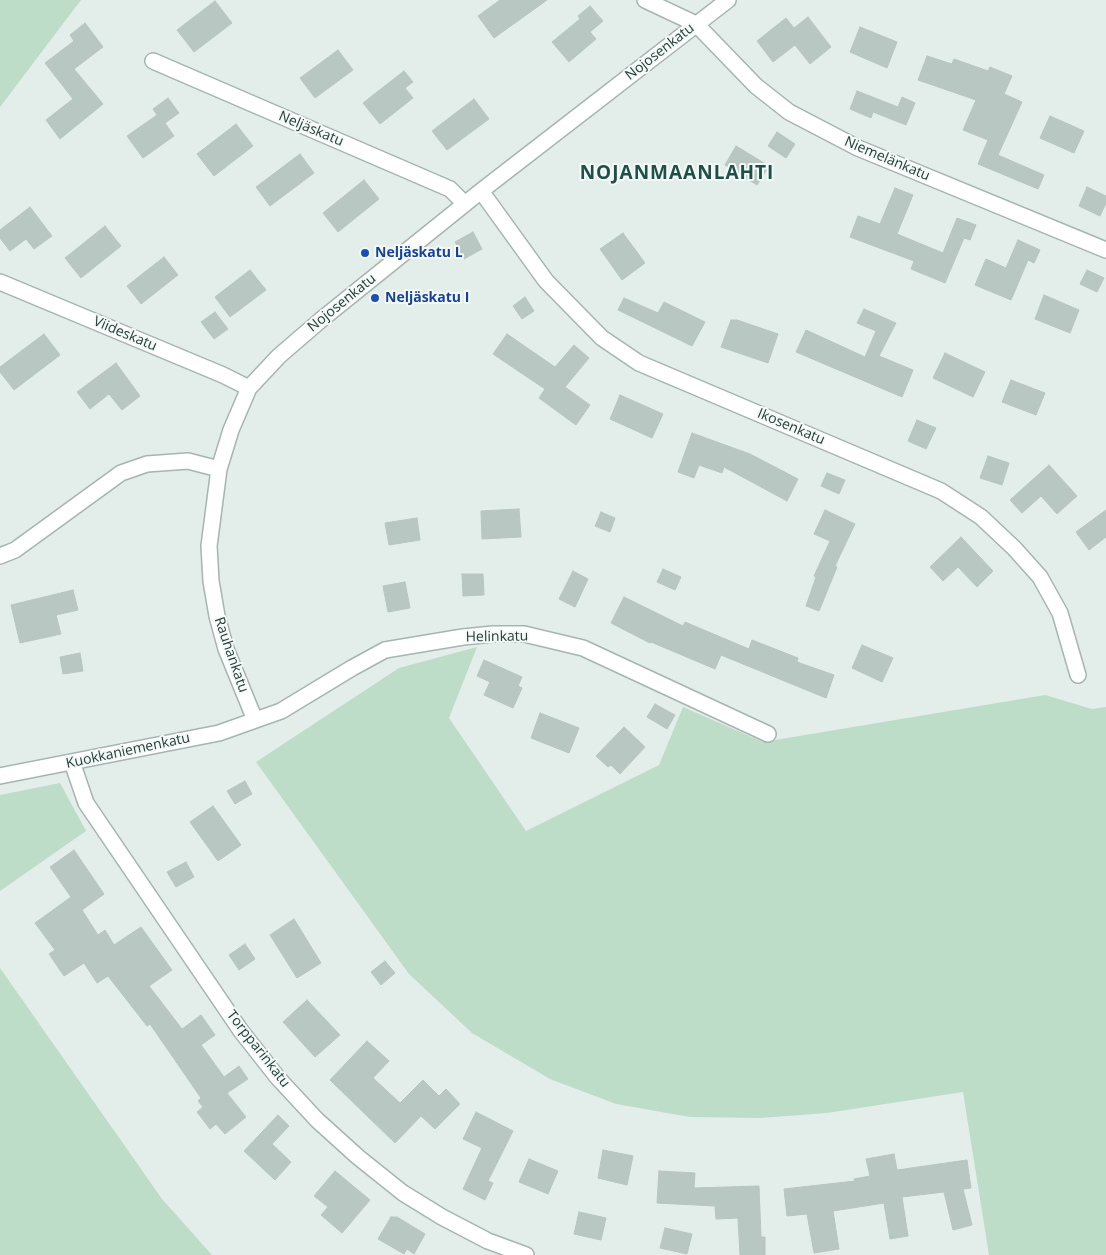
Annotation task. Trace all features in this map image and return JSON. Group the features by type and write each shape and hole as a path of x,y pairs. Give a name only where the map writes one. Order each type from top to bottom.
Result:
{"street":[{"path":"645,0 696,24"},
{"name":"Nojosenkatu","path":"219,469 231,430 249,388 278,356 481,191 728,0"},
{"name":"Niemelänkatu","path":"696,24 756,86 789,112 858,148 1106,250"},
{"name":"Neljäskatu","path":"153,61 450,189 465,204"},
{"name":"Ikosenkatu","path":"481,191 546,282 602,338 639,363 941,491 981,517 1014,548 1040,577 1060,613 1078,675"},
{"name":"Viideskatu","path":"0,282 223,375 249,388"},
{"path":"0,556 15,550 122,473 147,464 188,461 219,469"},
{"name":"Rauhankatu","path":"219,469 209,546 211,581 217,616 226,649 255,720"},
{"name":"Helinkatu","path":"255,720 280,711 386,650 463,637 524,634 583,648 768,734"},
{"name":"Kuokkaniemenkatu","path":"0,776 219,733 255,720"},
{"name":"Torpparinkatu","path":"72,762 86,803 241,1031 278,1078 317,1120 358,1157 403,1192 442,1217 481,1237 526,1255"}],"green space":[{"path":"0,0 81,0 0,107"},
{"path":"477,647 449,718 526,831 659,765 683,707 763,742 1045,695 1092,709 1106,707 1106,1255 989,1255 963,1092 827,1113 760,1118 690,1117 616,1104 550,1079 472,1033 409,974 256,762 399,668"},
{"path":"60,783 86,831 0,891 0,795"},
{"path":"0,968 162,1199 212,1255 0,1255"}],"building":[{"path":"500,0 547,0 494,38 478,16"},
{"path":"215,1 232,23 194,52 177,30"},
{"path":"590,6 603,21 590,32 596,39 569,62 552,42 580,19 578,16"},
{"path":"808,17 831,47 810,64 795,45 773,62 757,41 786,18 794,28"},
{"path":"85,23 103,47 74,69 103,104 60,139 46,120 73,99 45,63 74,41 70,35"},
{"path":"860,27 897,42 887,68 850,52"},
{"path":"338,50 353,70 315,98 300,78"},
{"path":"927,56 952,64 954,59 988,71 990,67 1012,76 1004,94 1022,102 998,155 1044,175 1038,189 978,164 988,140 963,130 976,100 918,80"},
{"path":"404,71 413,82 405,88 413,98 380,124 363,103"},
{"path":"857,91 898,107 902,97 915,103 906,125 873,112 871,118 850,109"},
{"path":"168,98 179,113 165,123 174,136 143,158 127,136 157,115 153,109"},
{"path":"474,99 489,119 447,150 432,131"},
{"path":"1050,116 1084,131 1074,153 1040,138"},
{"path":"236,124 253,146 214,176 197,154"},
{"path":"777,132 795,144 786,158 768,146"},
{"path":"736,146 769,166 757,185 725,165"},
{"path":"300,154 314,173 270,206 256,187"},
{"path":"364,180 379,199 338,232 323,213"},
{"path":"1087,187 1106,196 1106,203 1100,216 1079,206"},
{"path":"895,188 913,195 897,234 943,253 957,218 976,225 970,240 964,238 945,283 911,269 914,261 850,237 858,216 880,224"},
{"path":"30,207 52,236 34,249 26,239 10,251 0,238 0,230"},
{"path":"105,226 121,246 81,278 65,258"},
{"path":"473,232 482,249 464,259 455,242"},
{"path":"623,233 645,263 622,280 600,249"},
{"path":"1018,240 1040,250 1034,263 1028,260 1011,300 975,285 986,259 1006,268"},
{"path":"164,257 178,275 141,304 127,286"},
{"path":"250,270 266,290 230,317 215,297"},
{"path":"1087,270 1104,278 1097,292 1080,284"},
{"path":"1044,295 1079,310 1070,333 1035,319"},
{"path":"525,297 534,311 522,319 513,306"},
{"path":"624,298 658,313 664,302 705,322 692,346 618,310"},
{"path":"864,309 896,323 879,356 913,370 902,397 796,352 806,330 865,357 876,331 857,323"},
{"path":"215,312 228,329 214,339 201,322"},
{"path":"731,320 737,320 778,334 768,363 721,347"},
{"path":"44,334 60,355 14,390 0,372 0,367"},
{"path":"507,334 555,367 574,345 589,358 565,387 590,405 576,425 539,398 545,389 493,354"},
{"path":"945,353 985,372 973,397 933,378"},
{"path":"116,363 140,396 122,410 109,394 90,409 77,392"},
{"path":"1011,380 1045,393 1036,415 1002,402"},
{"path":"620,395 663,414 652,438 610,419"},
{"path":"917,420 936,428 926,449 908,441"},
{"path":"692,433 750,454 798,479 787,501 724,467 722,473 699,465 694,478 678,472"},
{"path":"988,456 1009,463 1002,485 980,478"},
{"path":"1049,465 1077,496 1057,514 1041,496 1022,513 1010,500"},
{"path":"827,473 845,480 839,494 821,486"},
{"path":"519,509 521,537 482,539 481,511"},
{"path":"825,510 855,524 835,566 837,567 819,611 806,606 816,577 814,576 830,541 814,534"},
{"path":"1106,510 1106,537 1089,550 1076,532"},
{"path":"601,512 615,518 610,532 595,526"},
{"path":"417,518 420,540 389,545 385,523"},
{"path":"961,537 993,571 977,587 958,567 943,581 930,567"},
{"path":"663,569 681,577 675,590 657,582"},
{"path":"573,571 588,579 575,607 559,599"},
{"path":"462,574 483,574 484,595 463,596"},
{"path":"405,582 410,608 388,612 383,586"},
{"path":"73,590 78,610 56,615 61,634 20,643 11,605"},
{"path":"624,597 683,626 685,622 749,649 752,640 798,658 797,662 834,675 826,698 721,655 715,669 650,643 611,623"},
{"path":"862,645 893,658 882,682 852,668"},
{"path":"80,653 83,671 63,674 60,657"},
{"path":"484,660 522,677 518,686 522,688 513,708 484,695 490,682 477,676"},
{"path":"655,704 675,715 667,729 647,717"},
{"path":"540,713 579,728 569,753 531,738"},
{"path":"624,727 645,747 620,774 611,765 608,767 596,756"},
{"path":"245,781 252,794 235,804 227,791"},
{"path":"213,806 241,845 218,861 190,822"},
{"path":"74,850 104,894 82,910 98,935 105,930 114,945 141,927 172,970 149,986 182,1029 201,1015 215,1035 201,1045 224,1077 239,1066 248,1079 227,1093 246,1117 225,1134 216,1124 210,1129 197,1112 203,1107 198,1101 201,1098 150,1024 147,1026 108,976 97,983 84,963 64,976 49,954 55,950 35,923 71,897 50,867"},
{"path":"186,862 194,877 176,887 167,872"},
{"path":"294,919 321,963 297,978 270,935"},
{"path":"245,944 255,959 239,970 229,955"},
{"path":"385,961 395,973 381,985 371,972"},
{"path":"307,1000 340,1035 315,1057 283,1022"},
{"path":"367,1041 389,1061 373,1078 400,1103 423,1080 439,1096 446,1089 460,1104 435,1129 421,1116 395,1143 330,1080"},
{"path":"476,1112 513,1131 488,1181 493,1183 485,1200 463,1189 482,1148 463,1139"},
{"path":"278,1115 289,1126 272,1144 291,1162 275,1180 244,1151"},
{"path":"603,1150 633,1156 627,1185 598,1178"},
{"path":"894,1154 897,1170 967,1160 971,1188 963,1189 972,1225 953,1230 944,1192 902,1197 908,1236 890,1239 884,1203 833,1211 839,1249 814,1253 807,1214 787,1216 784,1189 855,1181 854,1179 870,1176 866,1159"},
{"path":"529,1159 558,1171 548,1194 519,1182"},
{"path":"335,1171 370,1200 342,1233 321,1215 328,1207 314,1196"},
{"path":"659,1171 695,1173 694,1188 759,1186 761,1237 765,1237 765,1255 740,1255 738,1218 716,1219 715,1206 657,1203"},
{"path":"579,1212 606,1218 601,1240 574,1234"},
{"path":"391,1217 397,1217 425,1234 414,1254 407,1249 404,1254 378,1239"},
{"path":"665,1228 692,1234 687,1254 660,1248"}],"place":[{"name":"Neljäskatu L","path":"365,253"},
{"name":"Neljäskatu I","path":"375,298"}],"district":[{"name":"NOJANMAANLAHTI","path":"677,174"}]}
